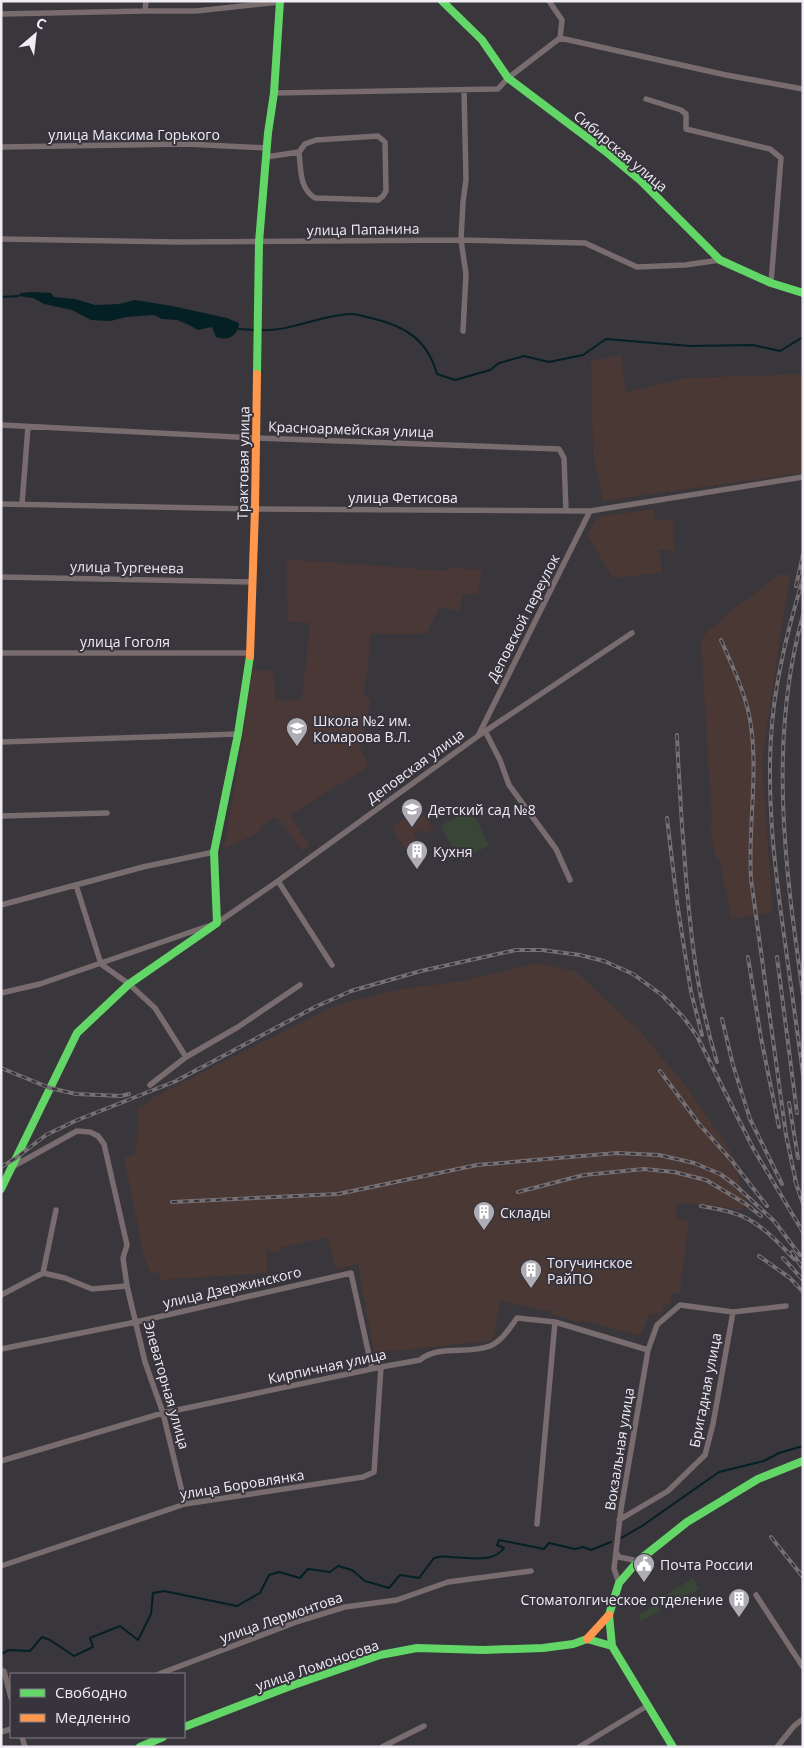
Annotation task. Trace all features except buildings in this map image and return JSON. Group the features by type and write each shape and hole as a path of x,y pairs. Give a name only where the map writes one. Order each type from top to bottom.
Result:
{"street":[{"path":"145,10 146,1"},
{"name":"Сибирская улица","path":"442,1 482,40 508,78 605,151 641,181 720,260 771,283 803,293"},
{"path":"274,93 498,89 508,78 560,38 562,20 549,1"},
{"path":"1,14 145,10 196,11 280,2"},
{"name":"Трактовая улица","path":"217,923 214,852 238,734 250,653 256,509 258,242 274,93 280,2"},
{"path":"560,38 726,75 803,89"},
{"path":"463,331 466,274 461,240 466,180 464,90"},
{"path":"646,99 681,110 686,114 686,129 770,149 782,158 771,283"},
{"path":"266,157 299,152 305,144 316,140 378,136 385,142 386,191 378,200 315,198 308,194 303,186 299,152"},
{"name":"улица Максима Горького","path":"1,147 186,144 267,148"},
{"name":"улица Папанина","path":"1,239 130,242 461,240 585,243 637,267 684,265 720,260"},
{"name":"Красноармейская улица","path":"1,425 257,438 559,448 564,458 566,511"},
{"path":"22,504 28,427"},
{"name":"улица Фетисова","path":"1,504 256,509 590,511 803,477"},
{"name":"Деповской переулок","path":"478,736 590,511"},
{"name":"улица Тургенева","path":"1,577 252,582"},
{"name":"Деповская улица","path":"1,1189 77,1033 129,984 278,881 485,731 632,633"},
{"name":"улица Гоголя","path":"1,653 250,653"},
{"path":"485,731 500,760 509,785 556,848 570,880"},
{"path":"1,742 238,734"},
{"path":"1,816 107,813"},
{"path":"1,905 143,867 214,852"},
{"path":"278,881 332,965"},
{"path":"76,885 101,964 129,984 155,1008 186,1057"},
{"name":"Деповская улица","path":"1,992 40,984 217,923"},
{"path":"150,1084 186,1057 238,1026 300,985"},
{"name":"Элеваторная улица","path":"12,1167 77,1131 90,1132 98,1136 104,1144 127,1244 123,1258 127,1286 145,1362 163,1413 185,1504"},
{"path":"43,1273 56,1210"},
{"path":"1,1295 43,1273 65,1278 92,1289 127,1286"},
{"name":"улица Дзержинского","path":"1,1349 136,1322 351,1273 372,1369"},
{"name":"Вокзальная улица","path":"619,1583 614,1568 620,1520 648,1350 656,1325 680,1305 733,1312 786,1306"},
{"name":"Бригадная улица","path":"620,1520 668,1491 705,1455 713,1424 733,1312"},
{"name":"Кирпичная улица","path":"1,1461 163,1413 420,1360 445,1351 491,1346 502,1338 518,1318 555,1322 648,1350"},
{"path":"537,1524 555,1322"},
{"name":"улица Боровлянка","path":"1,1566 185,1504 363,1477 374,1472 381,1367"},
{"path":"673,1747 612,1646 609,1616 619,1583 662,1540 687,1522 758,1479 803,1461"},
{"path":"616,1552 619,1557 638,1562"},
{"name":"улица Лермонтова","path":"161,1673 299,1621 345,1607 397,1600 448,1582 531,1570"},
{"path":"756,1595 803,1668"},
{"path":"609,1616 587,1639 612,1646"},
{"name":"улица Ломоносова","path":"185,1727 288,1687 380,1655 417,1648 483,1650 543,1648 573,1644 587,1639"},
{"path":"1,1670 4,1671 10,1694"},
{"path":"579,1747 647,1706"},
{"path":"777,1747 803,1719"},
{"path":"382,1747 424,1726"},
{"path":"140,1747 161,1738"}],"shaded area":[{"path":"621,355 626,392 686,378 803,374 803,473 603,501 593,455 591,361"},
{"path":"653,509 655,520 673,520 675,551 659,550 662,573 613,578 587,535 598,517"},
{"path":"286,560 447,571 449,567 482,570 478,595 462,594 460,611 440,607 426,634 371,634 363,694 371,700 360,747 369,765 290,815 309,844 302,851 278,819 274,817 260,828 261,832 224,848 252,671 274,671 275,701 301,700 310,623 288,621"},
{"path":"779,574 790,575 762,759 773,913 731,919 719,858 715,857 709,824 712,824 701,643 706,633 742,601 747,600"},
{"name":"Детский сад №8","path":"418,808 434,828 424,835 419,829 413,834 418,841 406,849 391,828"},
{"path":"538,963 574,971 579,974 631,1024 633,1023 687,1087 736,1159 741,1191 747,1202 742,1211 726,1207 677,1203 676,1219 689,1220 680,1293 672,1293 671,1305 664,1305 663,1313 650,1314 640,1336 582,1320 580,1323 551,1314 552,1310 546,1311 500,1301 493,1339 490,1341 374,1353 358,1264 336,1269 327,1237 280,1248 280,1251 270,1252 266,1249 268,1273 160,1280 159,1273 151,1273 144,1257 124,1158 136,1153 138,1108 152,1100 152,1098 335,1005 402,989 456,982"}],"green space":[{"path":"471,809 489,845 461,861 440,826"},
{"path":"693,1578 699,1589 669,1607 662,1597"},
{"path":"658,1604 661,1610 641,1621 638,1615"}],"water":[{"path":"21,293 51,293 54,297 75,299 95,305 119,304 135,300 227,318 239,323 237,332 234,335 224,338 216,337 212,327 198,330 177,320 162,319 154,315 127,317 110,321 91,320 72,310 44,304 33,298 18,296"}],"waterway":[{"path":"1,297 18,296"},
{"path":"261,330 284,328 329,317 354,314 383,321 413,336 427,352 437,374 455,380 490,370 499,363 524,356 549,362 583,355 606,339 690,346 753,345 780,351 803,337"},
{"path":"239,329 256,330"},
{"path":"621,1538 642,1526 719,1472 764,1461 779,1453 803,1446"},
{"path":"1,1654 9,1650 30,1651 42,1637 50,1640 74,1656 93,1647 90,1638 120,1626 138,1640 151,1614 153,1593 164,1591 237,1606 260,1593 269,1575 279,1572 300,1578 308,1569 330,1572 338,1566 352,1570 365,1581 389,1588 400,1575 419,1578 434,1558 487,1558 493,1556 504,1548 497,1545 499,1540 544,1549 549,1543 575,1549 583,1547 591,1550 611,1542"}],"railway":[{"path":"796,586 803,555"},
{"path":"803,579 778,678 770,763 775,862 803,1074"},
{"path":"803,615 792,662 786,709 783,757 786,852 790,899 803,994"},
{"path":"721,640 743,693 751,726 754,764 751,879 786,1135 797,1187"},
{"path":"677,735 683,842 693,947 700,993 717,1062"},
{"path":"667,818 677,902 691,992 702,1035"},
{"path":"1,1167 46,1135 75,1121 176,1081 315,1007 351,991 421,971 516,950 542,950 580,955 604,961 633,974 662,995 684,1018 697,1036 753,1148 803,1232"},
{"path":"748,957 761,1038 779,1127"},
{"path":"777,957 797,1113"},
{"path":"722,1019 733,1065 750,1119 782,1184"},
{"path":"1,1068 50,1088 76,1094 121,1096 129,1094"},
{"path":"660,1071 700,1125 732,1161 767,1206"},
{"path":"789,1103 798,1158"},
{"path":"172,1202 338,1194 477,1165 617,1153 659,1155 694,1163 720,1174 734,1184 774,1221 800,1255"},
{"path":"518,1192 584,1175 644,1169 674,1172 706,1180 746,1204 761,1216"},
{"path":"795,1180 803,1204"},
{"path":"701,1206 728,1211 747,1219 769,1234 794,1259"},
{"path":"792,1252 803,1269"},
{"path":"759,1256 790,1278 803,1292"},
{"path":"783,1258 803,1280"},
{"path":"771,1537 803,1577"}],"traffic: fast":[{"path":"257,374 259,242 268,133 274,93 280,1"},
{"path":"442,1 482,40 508,78 605,151 641,181 720,260 771,283 803,293"},
{"path":"1,1189 77,1033 129,984 217,923 214,852 238,734 250,656"},
{"path":"673,1747 612,1646 609,1615 619,1583 638,1561 687,1522 758,1479 803,1461"},
{"path":"185,1727 288,1687 380,1655 417,1648 483,1650 543,1648 573,1644 587,1639 612,1646"},
{"path":"140,1747 161,1738"}],"traffic: slow":[{"path":"250,656 257,374"},
{"path":"587,1639 609,1615"}],"place":[{"name":"Школа №2 им. Комарова В.Л.","path":"297,747"},
{"name":"Детский сад №8","path":"412,828"},
{"name":"Кухня","path":"417,870"},
{"name":"Склады","path":"484,1231"},
{"name":"Тогучинское РайПО","path":"531,1289"},
{"name":"Почта России","path":"644,1583"},
{"name":"Стоматолгическое отделение","path":"739,1618"}]}
